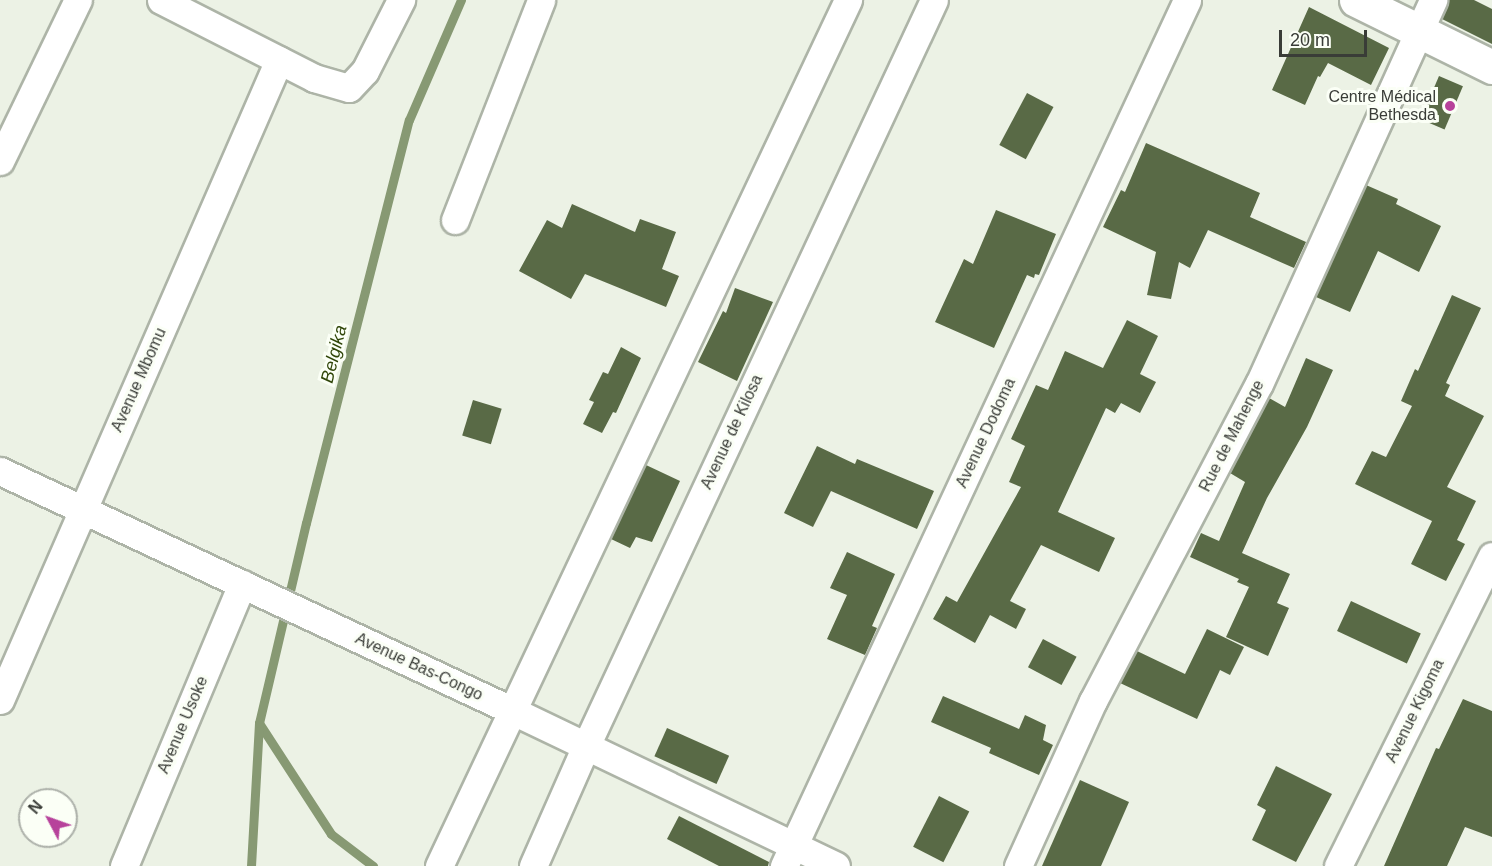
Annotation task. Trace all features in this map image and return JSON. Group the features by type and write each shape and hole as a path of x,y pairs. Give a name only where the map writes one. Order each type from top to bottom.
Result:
{"street":[{"path":"0,161 78,0"},
{"path":"161,0 314,78 349,88 365,71 401,0"},
{"path":"455,220 542,0"},
{"path":"439,866 848,0"},
{"name":"Avenue de Kilosa","path":"533,866 585,747 934,0"},
{"name":"Avenue Dodoma","path":"789,855 1187,0"},
{"path":"1356,0 1492,68"},
{"name":"Rue de Mahenge","path":"1018,866 1093,701 1259,384 1433,0"},
{"name":"Avenue Mbomu","path":"0,700 279,60"},
{"name":"Avenue Bas-Congo","path":"0,471 513,711 789,855 836,866"},
{"name":"Avenue Kigoma","path":"1338,866 1492,556"},
{"name":"Avenue Usoke","path":"124,866 250,588"}],"building":[{"path":"1448,0 1474,0 1492,9 1492,44 1442,19"},
{"path":"1309,7 1389,48 1371,85 1328,63 1320,77 1318,76 1305,105 1272,90"},
{"path":"1439,76 1463,86 1445,129 1421,119"},
{"path":"1027,93 1053,107 1026,159 999,145"},
{"path":"1146,143 1260,193 1250,217 1306,242 1294,268 1208,230 1190,268 1179,262 1171,299 1147,295 1156,252 1103,227 1121,190 1125,192"},
{"path":"1366,185 1398,199 1396,204 1441,226 1419,272 1378,251 1350,312 1316,297"},
{"path":"572,204 635,232 640,219 676,232 662,269 679,276 666,307 585,274 571,299 519,271 547,220 562,228"},
{"path":"996,210 1056,234 1039,275 1035,274 1034,278 1027,275 994,348 935,322 964,259 973,264"},
{"path":"735,288 773,302 737,381 698,362 723,311 726,313"},
{"path":"1452,295 1481,308 1446,383 1450,385 1445,396 1484,416 1447,487 1476,501 1457,540 1465,544 1446,581 1411,564 1432,521 1355,484 1372,451 1386,457 1412,406 1401,401 1415,369 1418,371"},
{"path":"1127,320 1158,336 1140,374 1156,382 1140,413 1121,403 1115,413 1106,408 1058,512 1115,538 1099,572 1041,545 1010,601 1026,609 1016,629 990,615 975,643 933,619 946,596 957,602 1021,487 1009,482 1025,446 1011,439 1036,385 1048,390 1065,351 1103,368"},
{"path":"621,347 641,358 616,413 613,412 602,433 583,424 594,402 589,400 603,372 608,374"},
{"path":"1306,358 1333,370 1307,427 1267,498 1242,553 1290,574 1277,603 1289,608 1268,656 1226,637 1249,587 1237,582 1239,579 1190,557 1201,533 1219,541 1245,482 1230,473 1269,398 1285,407"},
{"path":"473,400 502,409 491,444 462,435"},
{"path":"817,446 855,464 857,459 934,491 917,529 831,491 813,527 784,513"},
{"path":"646,465 680,481 652,542 636,537 630,548 611,539"},
{"path":"847,552 895,574 872,626 877,628 865,655 827,639 847,595 830,588"},
{"path":"1351,601 1421,634 1407,663 1337,631"},
{"path":"1207,629 1244,647 1230,675 1220,670 1197,719 1120,683 1137,651 1185,674"},
{"path":"1043,639 1077,657 1062,685 1028,667"},
{"path":"943,696 1019,729 1025,715 1046,725 1043,740 1053,745 1039,775 989,753 991,748 931,722"},
{"path":"1463,699 1492,711 1492,837 1465,827 1447,866 1384,866 1436,748 1439,749"},
{"path":"667,728 729,756 717,784 654,756"},
{"path":"1276,766 1332,794 1296,862 1252,840 1266,810 1257,805"},
{"path":"1080,780 1129,802 1101,866 1042,866"},
{"path":"939,796 969,811 943,862 913,847"},
{"path":"679,816 769,862 768,866 719,866 667,839"}],"waterway":[{"name":"Belgika","path":"251,866 259,723 306,523 409,120 461,0"},
{"path":"259,723 331,834 373,866"}],"place":[{"name":"Centre Médical Bethesda","path":"1450,106"}]}
